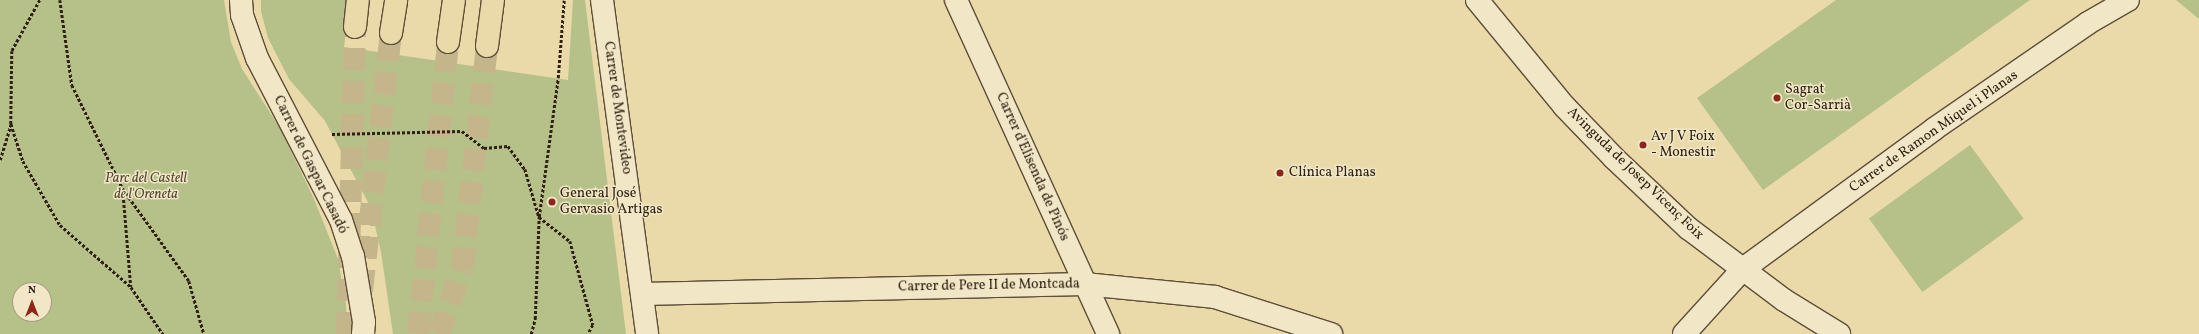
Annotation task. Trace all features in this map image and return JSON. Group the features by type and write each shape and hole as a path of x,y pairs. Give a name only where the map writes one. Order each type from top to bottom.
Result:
{"highway":[{"path":"355,28 358,0"},
{"path":"391,33 396,0"},
{"path":"448,42 454,0"},
{"path":"487,46 493,0"}],"street":[{"name":"Carrer de Gaspar Casadó","path":"241,0 242,15 257,58 341,220 353,256 364,322 363,334"},
{"name":"Carrer de Montevideo","path":"602,0 647,334"},
{"name":"Carrer d'Elisenda de Pinós","path":"956,0 1108,334"},
{"name":"Avinguda de Josep Vicenç Foix","path":"1476,0 1564,106 1614,158 1688,228 1784,300 1839,334"},
{"name":"Carrer de Ramon Miquel i Planas","path":"1684,334 1743,269 1934,129 2088,24 2128,0"},
{"name":"Carrer de Pere II de Montcada","path":"642,294 1085,284 1215,297 1331,334"}],"path":[{"path":"0,160 11,124 12,51 40,0"},
{"path":"60,0 72,85 123,189 189,281 204,334"},
{"path":"531,334 535,319 539,217 558,78 564,0"},
{"path":"11,124 24,161 60,226 131,287 163,334"},
{"path":"332,134 462,131 484,148 508,146 525,169 539,217 570,241 592,325 588,334"},
{"path":"123,189 131,287"}],"green space":[{"name":"Parc del Castell de l'Oreneta","path":"0,0 224,0 231,42 242,69 280,128 314,199 338,259 346,305 347,334 0,334"},
{"path":"261,0 350,0 344,47 568,80 573,0 585,0 626,334 393,334 381,252 371,208 325,121 289,79 268,38 261,11"},
{"path":"1836,0 2030,0 1763,190 1697,98"},
{"path":"2176,0 2199,0 2199,19"},
{"path":"1970,145 2023,219 1922,292 1869,218"}],"tunnel":[{"path":"347,334 355,27"},
{"path":"362,291 391,33"},
{"path":"418,334 448,42"},
{"path":"439,334 462,269 487,46"}],"place":[{"name":"Sagrat Cor-Sarrià","path":"1777,98"},
{"name":"Av J V Foix - Monestir","path":"1643,145"},
{"name":"Clínica Planas","path":"1280,173"},
{"name":"General José Gervasio Artigas","path":"552,202"}]}
